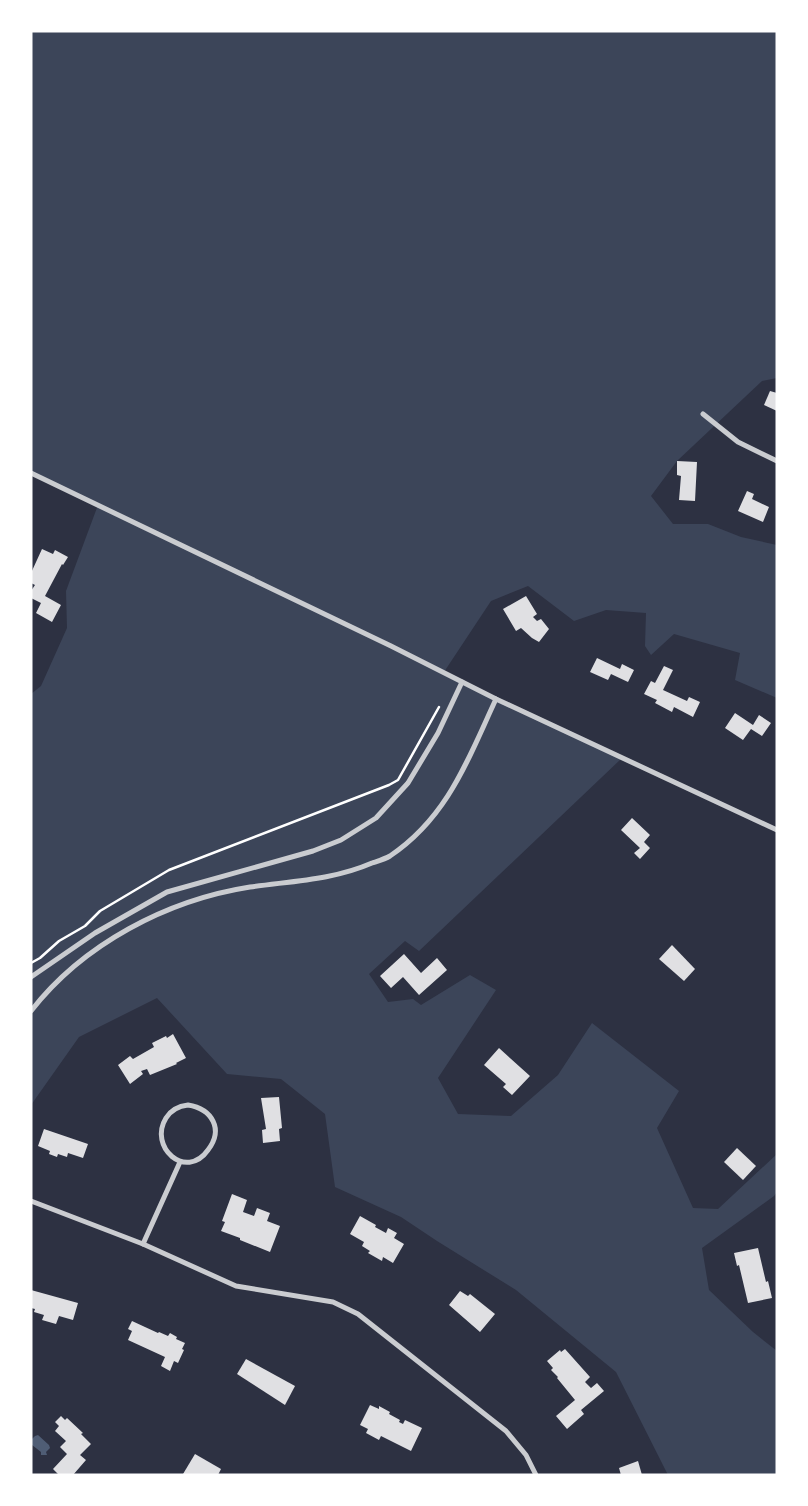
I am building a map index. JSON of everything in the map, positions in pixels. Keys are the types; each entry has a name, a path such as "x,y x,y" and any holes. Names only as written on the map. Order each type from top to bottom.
{"street":[{"path":"703,414 738,442 777,461"},
{"path":"31,473 391,646 496,699 777,830"},
{"path":"31,978 95,933 167,892 313,851 341,840 376,818 408,783 438,733 462,682"},
{"path":"31,1012 68,973 103,944 139,922 212,895 307,881 354,871 389,857 429,822 448,798 496,699"},
{"path":"181,1106 198,1107 212,1118 216,1136 207,1152 200,1159 190,1163 180,1162 168,1153 163,1145 162,1125 172,1111 181,1106"},
{"path":"143,1244 180,1162"},
{"path":"31,1201 143,1244 236,1286 333,1302 358,1314 506,1431 526,1454 536,1475"}],"path":[{"path":"31,963 40,958 58,941 85,926 100,911 169,870 398,780 442,702"}],"shaded area":[{"path":"31,31 777,31 777,378 762,381 677,461 651,496 673,524 708,524 741,537 777,545 777,698 735,680 740,653 674,634 651,655 645,646 646,613 606,610 574,621 528,586 491,601 444,672 622,758 419,951 405,941 369,974 388,1002 413,999 421,1005 470,975 496,990 438,1078 458,1114 511,1116 558,1075 592,1023 679,1091 657,1128 693,1208 718,1209 777,1154 777,1192 774,1196 702,1248 709,1290 753,1332 777,1351 777,1475 668,1475 616,1372 516,1290 401,1217 335,1187 325,1114 281,1079 227,1074 157,998 79,1037 31,1105 31,694 41,686 67,628 66,591 98,505 31,473"},
{"path":"38,1435 49,1445 50,1448 46,1452 47,1455 41,1455 41,1452 32,1445 31,1440"}],"building":[{"path":"770,391 777,393 777,411 764,405"},
{"path":"677,461 697,462 695,501 679,500 681,476 677,475"},
{"path":"747,491 754,494 752,499 769,507 763,522 738,511"},
{"path":"42,549 53,554 55,550 68,557 62,564 45,596 61,605 52,622 36,613 41,603 31,598 31,591 35,585 31,583 31,573"},
{"path":"526,596 537,614 533,617 537,621 541,619 549,629 539,642 521,628 516,631 503,609"},
{"path":"597,658 620,669 622,664 634,670 628,682 611,674 608,680 590,672"},
{"path":"664,666 673,670 663,690 687,701 689,697 700,702 693,717 674,707 672,712 655,703 657,700 644,694 651,681 655,683"},
{"path":"735,713 753,725 759,715 771,723 762,736 751,729 743,740 725,728"},
{"path":"632,818 650,835 644,842 650,848 640,859 634,853 640,848 621,830"},
{"path":"672,945 695,969 684,981 659,959"},
{"path":"404,954 421,973 437,958 447,970 419,995 403,977 391,988 380,976"},
{"path":"173,1034 186,1058 177,1064 150,1075 147,1069 141,1071 143,1074 130,1084 118,1065 130,1056 133,1059 154,1047 152,1043"},
{"path":"499,1048 530,1076 512,1095 503,1087 506,1084 484,1065"},
{"path":"279,1097 282,1128 279,1129 280,1141 263,1143 262,1130 266,1129 261,1098"},
{"path":"44,1129 88,1144 83,1158 68,1153 67,1157 58,1154 57,1157 49,1154 50,1151 38,1146"},
{"path":"737,1148 756,1166 743,1180 724,1162"},
{"path":"232,1194 247,1200 243,1212 254,1216 257,1208 270,1213 267,1221 280,1226 270,1252 221,1231 225,1222 222,1221"},
{"path":"360,1216 386,1233 388,1228 397,1233 394,1238 404,1244 393,1263 383,1257 382,1261 368,1253 370,1251 362,1246 364,1242 350,1234"},
{"path":"758,1248 772,1298 748,1303 739,1265 737,1266 734,1253"},
{"path":"31,1290 78,1303 73,1320 59,1316 56,1324 42,1320 44,1315 34,1312 35,1309 31,1308"},
{"path":"460,1291 468,1296 470,1294 495,1314 480,1332 449,1305"},
{"path":"132,1321 158,1333 168,1336 170,1333 177,1337 176,1339 185,1343 178,1363 174,1361 170,1371 161,1366 165,1357 128,1340 132,1331 128,1329"},
{"path":"565,1349 590,1377 585,1382 591,1388 597,1383 604,1391 581,1410 584,1414 567,1429 556,1416 575,1400 551,1370 553,1368 547,1361 560,1350 561,1352"},
{"path":"246,1359 295,1386 285,1405 237,1374"},
{"path":"370,1405 379,1409 379,1406 390,1412 389,1414 400,1420 399,1422 403,1424 405,1420 422,1428 411,1451 381,1436 379,1440 366,1433 368,1429 360,1425"},
{"path":"61,1416 65,1420 67,1418 83,1433 81,1434 91,1444 80,1455 86,1460 73,1475 59,1475 53,1469 67,1454 60,1447 66,1441 55,1431 59,1426 55,1422"},
{"path":"195,1454 221,1469 218,1475 183,1474"},
{"path":"638,1461 642,1475 621,1475 619,1468"}]}
